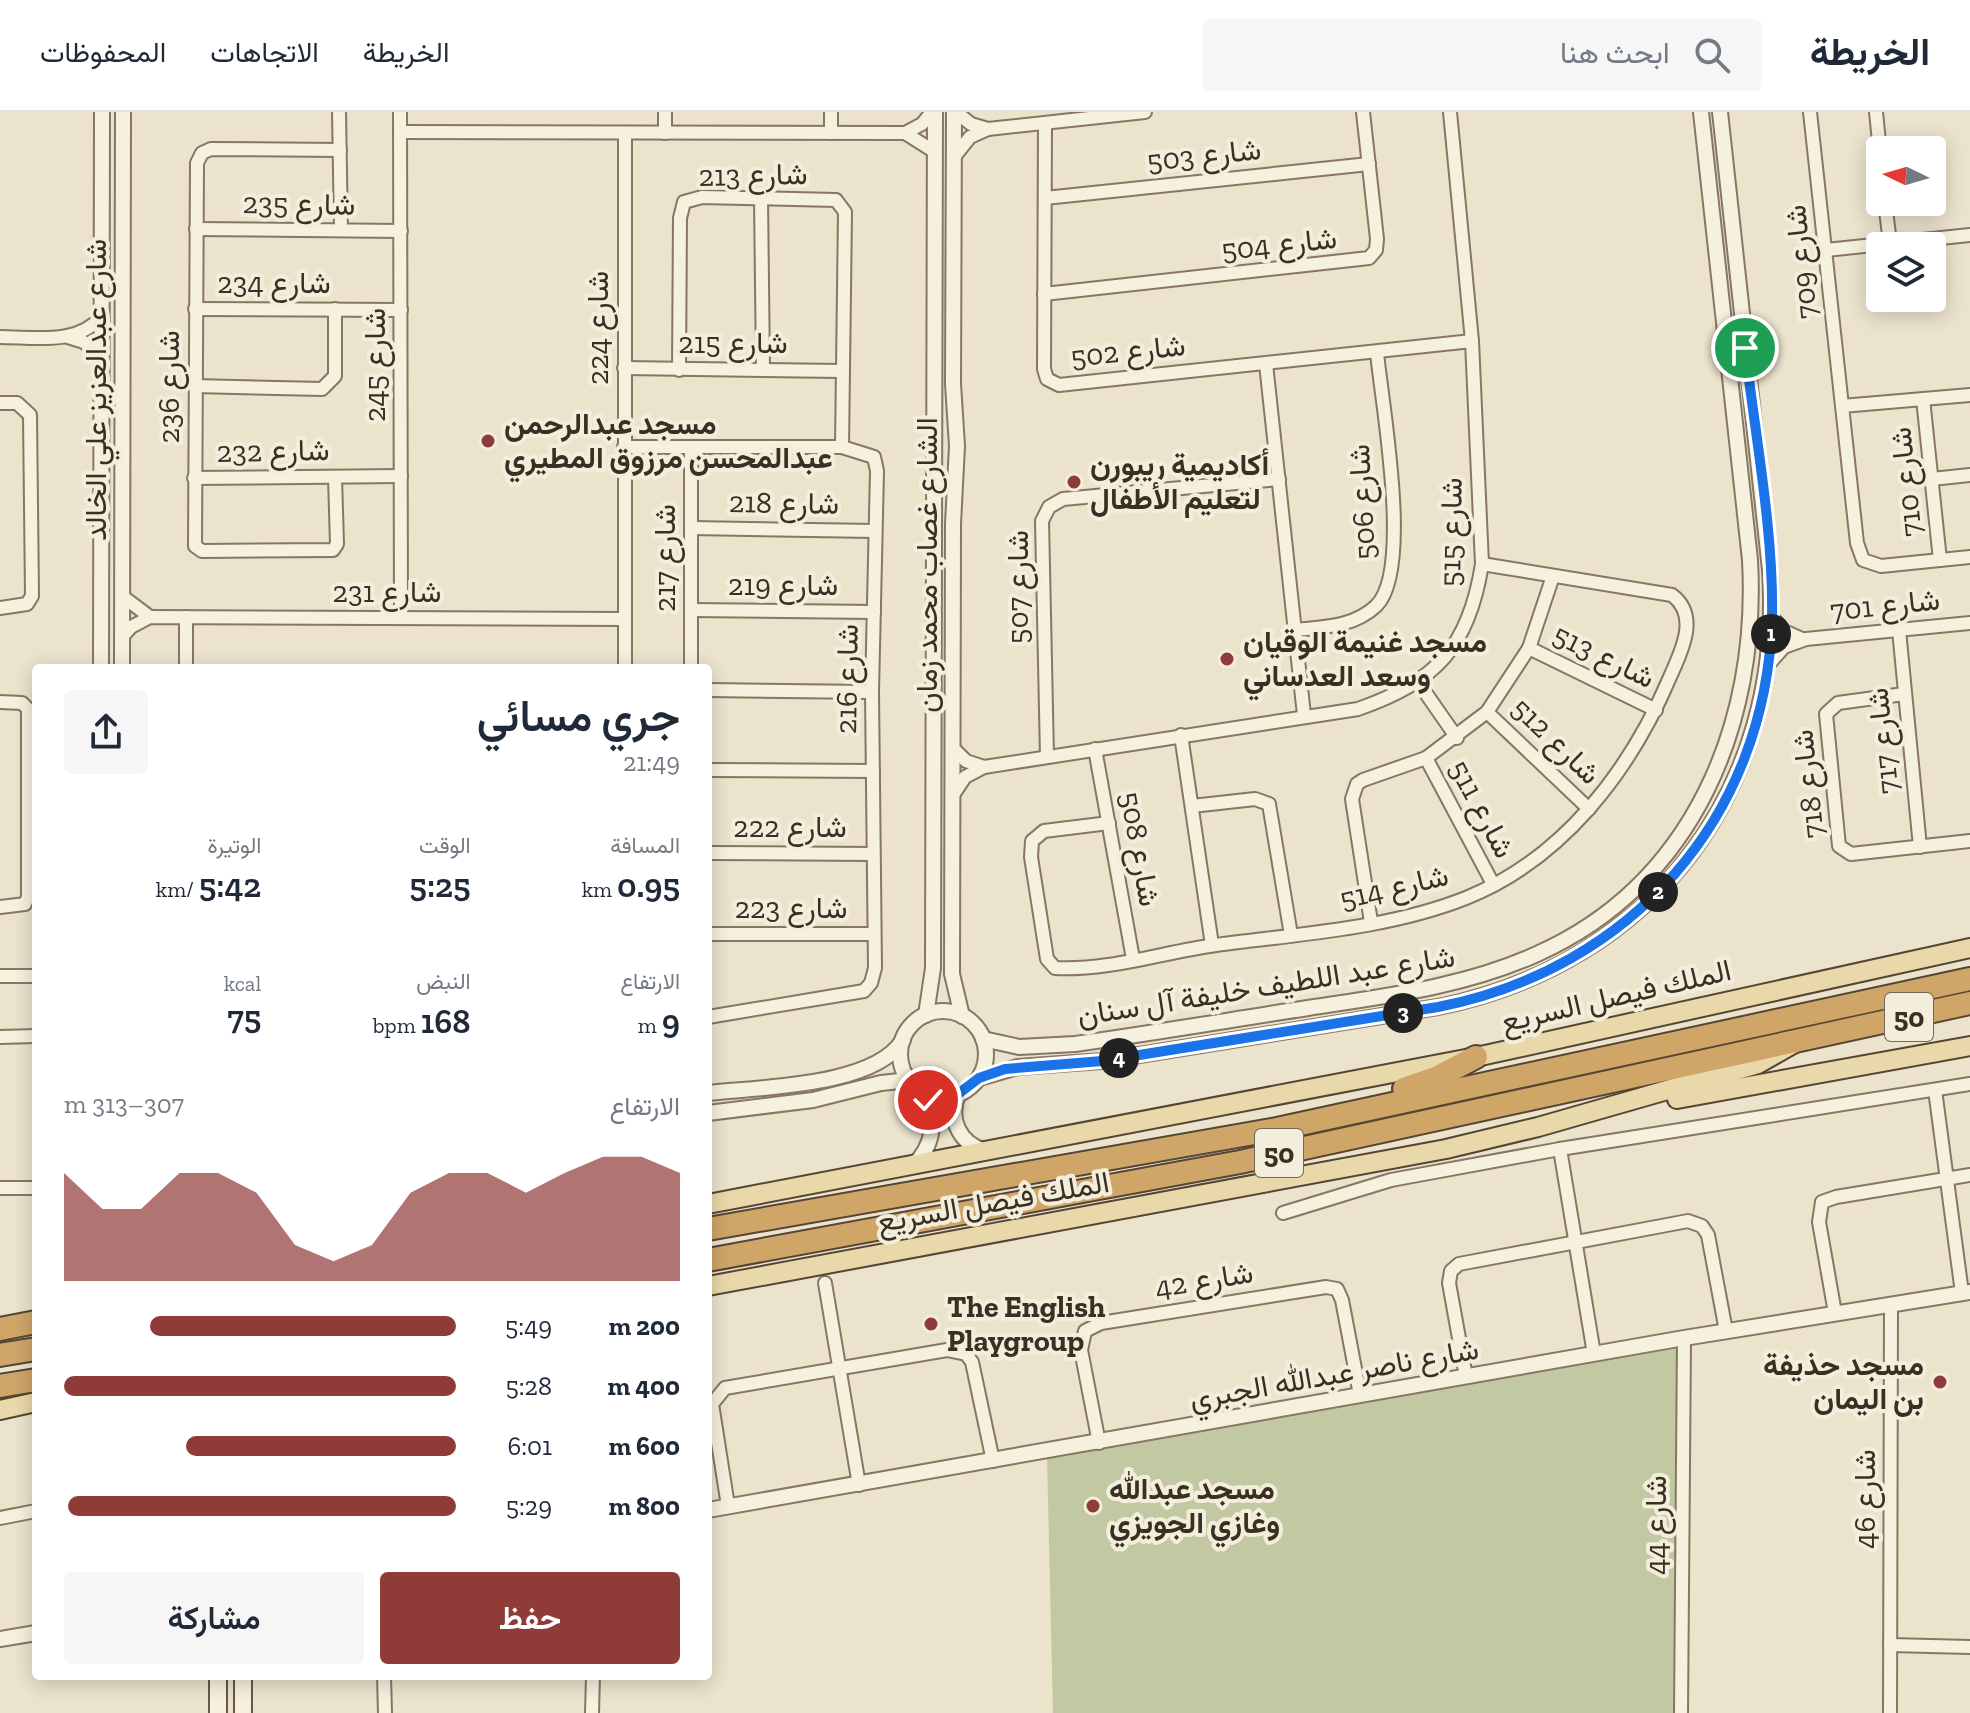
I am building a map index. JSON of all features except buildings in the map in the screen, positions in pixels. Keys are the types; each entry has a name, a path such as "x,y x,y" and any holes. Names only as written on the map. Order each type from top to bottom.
{"highway":[{"name":"الملك فيصل السريع","path":"712,1228 1277,1129 1970,979"},
{"name":"الملك فيصل السريع","path":"712,1259 1240,1162 1970,1003"},
{"path":"1277,1129 1310,1113 1427,1081 1476,1057"},
{"path":"0,1329 32,1323"},
{"path":"0,1355 32,1350"},
{"path":"0,1386 32,1381"}],"main road":[{"name":"الملك فيصل السريع","path":"712,1203 1476,1057 1970,948"},
{"name":"الملك فيصل السريع","path":"712,1285 1415,1155 1583,1115 1758,1064 1796,1043"},
{"path":"1583,1115 1970,1046"},
{"path":"0,1410 32,1403"},
{"path":"218,1680 218,1713"},
{"path":"243,1680 243,1713"}],"street":[{"name":"شارع عبدالعزيز علي الخالد","path":"101,664 102,112"},
{"path":"116,112 123,132"},
{"name":"شارع عبدالعزيز علي الخالد","path":"122,664 123,112"},
{"path":"339,112 341,230"},
{"name":"شارع 245","path":"400,112 401,618"},
{"path":"665,112 665,133"},
{"path":"831,112 831,133"},
{"path":"400,132 905,133 922,124 934,112"},
{"name":"الشارع غصاب محمد زمان","path":"926,1015 933,979 934,112"},
{"path":"955,112 971,124 988,129"},
{"name":"الشارع غصاب محمد زمان","path":"955,112 953,384 957,462 953,512 952,974 962,1016"},
{"path":"954,157 970,137 988,129 1145,112"},
{"name":"شارع 504","path":"1044,294 1364,261 1373,255 1377,245 1363,112"},
{"name":"شارع 515","path":"984,767 1358,709 1394,696 1418,682 1441,663 1462,638 1477,597 1482,564 1472,341 1450,112"},
{"name":"شارع عبد اللطيف خليفة آل سنان","path":"983,1039 1019,1047 1075,1044 1451,984 1509,966 1556,945 1590,924 1634,888 1660,860 1691,818 1717,770 1743,690 1752,605 1750,560 1701,112"},
{"name":"شارع عبد اللطيف خليفة آل سنان","path":"979,1078 1018,1067 1079,1064 1438,1007 1495,993 1556,968 1616,930 1675,874 1719,812 1749,748 1768,665 1772,617 1770,570 1720,112"},
{"name":"شارع 709","path":"1810,112 1858,552 1872,565 1881,566 1970,557"},
{"path":"1876,112 1878,136"},
{"name":"شارع 502","path":"1045,123 1044,369 1047,379 1059,385 1472,341"},
{"name":"شارع 224","path":"625,133 625,664"},
{"path":"905,133 935,152"},
{"name":"شارع 236","path":"335,477 337,544 326,552 202,551 195,546 197,163 202,153 211,149 340,150"},
{"name":"شارع 503","path":"1045,198 1369,164"},
{"name":"شارع 213","path":"679,370 680,218 684,202 702,197 836,200 845,212 842,447"},
{"path":"761,197 763,369"},
{"name":"شارع 235","path":"196,229 401,231"},
{"path":"1946,237 1970,235"},
{"path":"1826,250 1866,246"},
{"path":"1735,254 1717,261 1731,274 1737,324 1745,348"},
{"name":"شارع 234","path":"195,309 401,310"},
{"path":"195,386 322,389 335,376 335,309"},
{"path":"68,337 88,330 102,316"},
{"path":"0,337 68,337 84,342 102,357"},
{"name":"شارع 506","path":"1295,630 1338,625 1360,617 1377,605 1388,587 1396,545 1377,353"},
{"path":"1266,364 1304,715"},
{"name":"شارع 215","path":"624,368 842,371"},
{"path":"1842,406 1970,395"},
{"name":"شارع 710","path":"1923,399 1940,560"},
{"path":"0,403 17,403 26,407 30,415 32,596 27,604 0,608"},
{"path":"932,435 945,441 957,438"},
{"name":"شارع 216","path":"624,447 842,447 874,457 872,692 875,968 864,991 712,1016"},
{"name":"شارع 217","path":"691,447 691,664"},
{"path":"933,458 945,455 957,462"},
{"path":"102,467 111,470 122,467"},
{"path":"1932,479 1970,475"},
{"name":"شارع 232","path":"194,478 401,476"},
{"name":"شارع 507","path":"1047,757 1042,521 1049,507 1063,499 1279,479"},
{"path":"102,486 111,482 122,485"},
{"name":"شارع 218","path":"691,528 875,531"},
{"name":"شارع 514","path":"1109,823 1044,831 1032,841 1031,857 1047,959 1055,968 1068,969 1291,935 1428,910 1493,884 1548,849 1589,809 1632,753 1656,710 1683,647 1687,625 1682,602 1672,595 1482,564"},
{"path":"1371,922 1352,799 1354,789 1363,780 1426,758 1457,738 1487,712 1529,648 1553,576"},
{"path":"121,638 131,627 150,617 122,596"},
{"name":"شارع 219","path":"691,610 874,612"},
{"name":"شارع 231","path":"150,617 624,619"},
{"path":"186,617 186,664"},
{"name":"شارع 701","path":"1772,617 1789,634 1806,639"},
{"name":"شارع 701","path":"1768,665 1784,647 1806,639 1970,623"},
{"name":"شارع 717","path":"1899,630 1920,847"},
{"name":"شارع 513","path":"1529,648 1656,710"},
{"path":"1418,682 1457,738"},
{"path":"712,690 872,692"},
{"name":"شارع 718","path":"1904,694 1838,703 1826,714 1839,846 1851,854 1970,841"},
{"path":"0,702 22,703 28,709 28,897 25,904 18,907 0,907"},
{"name":"شارع 512","path":"1487,712 1589,809"},
{"path":"1181,735 1212,945"},
{"path":"953,748 966,761 984,767"},
{"name":"شارع 508","path":"1095,749 1133,959"},
{"name":"شارع 511","path":"1426,758 1493,884"},
{"path":"953,796 965,777 984,767"},
{"path":"712,770 873,771"},
{"path":"1192,806 1255,799 1269,804 1291,935"},
{"name":"شارع 222","path":"712,853 873,854"},
{"name":"شارع 223","path":"712,934 874,934"},
{"path":"0,976 32,976"},
{"path":"1325,1025 1324,1018 1329,1011 1362,1005 1386,996"},
{"path":"712,1093 805,1082 855,1071 884,1060 909,1029 926,1015 944,1011 962,1016 978,1029 986,1059 979,1078 958,1094 942,1097 925,1093 909,1080 902,1065 903,1040"},
{"path":"0,1037 32,1036"},
{"path":"712,1113 813,1100 881,1083 909,1080"},
{"path":"1283,1213 1391,1180 1560,1149 1970,1084"},
{"path":"1935,1090 1946,1179 1966,1292"},
{"path":"912,1167 927,1148 932,1133 931,1108 925,1093"},
{"path":"958,1094 954,1115 961,1135 970,1145 990,1152"},
{"path":"1560,1149 1594,1354"},
{"path":"1835,1313 1819,1222 1822,1202 1836,1197 1970,1175"},
{"path":"0,1188 32,1188"},
{"path":"1466,1377 1449,1283 1451,1271 1471,1260 1688,1221 1702,1226 1708,1235 1726,1331"},
{"path":"825,1283 859,1485"},
{"name":"شارع 42","path":"1099,1443 1081,1350 1085,1331 1101,1323 1326,1287 1337,1289 1342,1300 1360,1395"},
{"name":"شارع ناصر عبدالله الجبري","path":"712,1509 1684,1338 1966,1292"},
{"name":"شارع 46","path":"1890,1713 1891,1306"},
{"name":"شارع 44","path":"1681,1713 1684,1338"},
{"path":"728,1506 712,1404 717,1393 725,1388 947,1350 966,1354 972,1362 993,1461"},
{"path":"0,1518 32,1512"},
{"path":"0,1639 32,1634"},
{"path":"1890,1645 1970,1647"},
{"path":"384,1680 385,1713"},
{"path":"592,1713 593,1680"}],"green space":[{"path":"1684,1338 1681,1713 1053,1713 1047,1456"}],"place":[{"name":"مسجد عبدالرحمن عبدالمحسن مرزوق المطيري","path":"488,441"},
{"name":"أكاديمية ريبورن لتعليم الأطفال","path":"1074,482"},
{"name":"مسجد غنيمة الوقيان وسعد العدساني","path":"1227,659"},
{"name":"The English Playgroup","path":"931,1324"},
{"name":"مسجد حذيفة بن اليمان","path":"1940,1382"},
{"name":"مسجد عبدالله وغازي الجويزي","path":"1093,1506"}],"route":[{"path":"928,1100 925,1093 942,1097 958,1094 979,1078 1005,1069 1102,1061 1462,1003 1506,990 1565,963 1616,930 1647,904 1689,857 1724,803 1749,748 1764,690 1771,642 1772,594 1745,348"}]}
